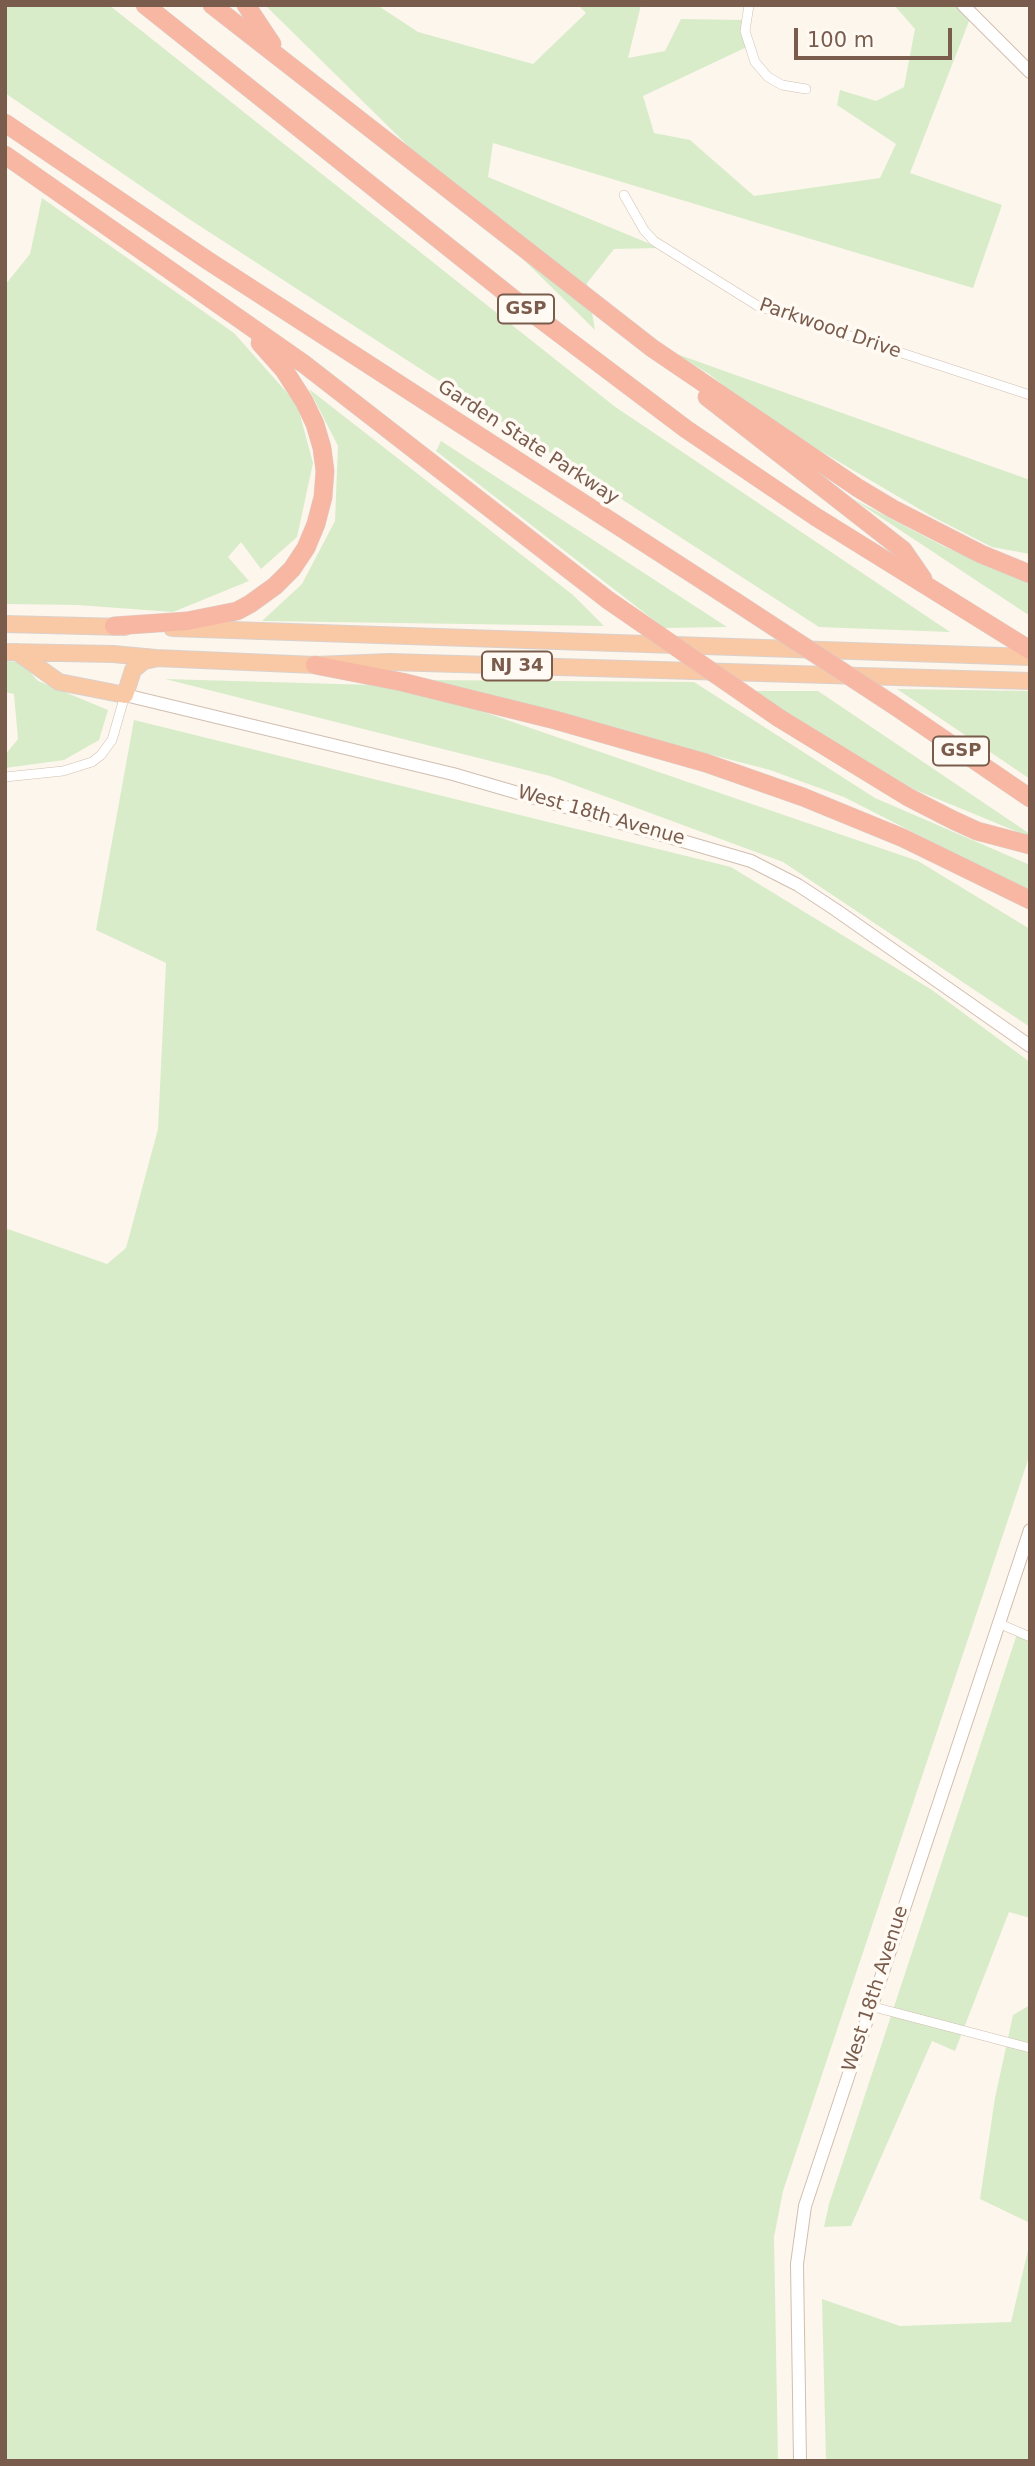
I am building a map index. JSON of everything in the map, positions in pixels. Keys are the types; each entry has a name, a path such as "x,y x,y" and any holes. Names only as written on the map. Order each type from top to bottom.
{"highway":[{"name":"GSP","path":"145,5 511,297 625,384 762,482 1030,650"},
{"path":"212,5 424,168 497,229 652,348 750,432 903,550 928,584"},
{"path":"246,5 285,61"},
{"name":"Garden State Parkway","path":"5,123 207,260 736,602 1030,798"},
{"path":"5,155 304,364 608,600 779,718 908,797 953,820 988,834 1030,845"},
{"path":"114,626 187,621 237,611 275,586 292,569 313,535 323,497 325,471 315,424 284,370 242,322"},
{"path":"652,348 893,509 981,554 1030,574"},
{"name":"NJ 34","path":"5,624 1030,657"},
{"path":"11,652 59,682 125,695 133,670 144,661 156,658"},
{"name":"NJ 34","path":"11,652 113,654 315,665 390,662 1030,681"},
{"path":"315,665 402,682 555,720 706,763 803,797 903,838 1030,900"}],"street":[{"path":"749,5 746,31 755,62 768,77 782,85 806,89"},
{"path":"963,5 1030,72"},
{"name":"Parkwood Drive","path":"624,195 644,230 654,241 758,306 1030,395"},
{"path":"5,777 62,771 92,762 112,740 125,695"},
{"name":"West 18th Avenue","path":"125,695 453,774 751,861 798,885 836,910 1030,1046"},
{"name":"West 18th Avenue","path":"800,2461 796,2300 800,2233 815,2172 1030,1530"},
{"path":"998,1623 1030,1637"},
{"path":"870,2006 1030,2048"}],"green space":[{"path":"5,5 109,5 614,406 950,632 819,627 189,219 5,93"},
{"path":"265,5 377,5 418,32 533,64 586,13 578,5 641,5 628,58 665,51 681,19 745,20 749,46 643,96 654,133 690,140 754,196 880,178 896,144 837,105 840,90 876,101 904,87 915,29 894,5 961,5 971,16 910,173 1002,205 973,288 493,143 488,177 660,248 614,249 587,283 595,330"},
{"path":"42,198 234,333 297,404 313,463 297,537 261,569 241,542 228,557 249,581 173,612 77,605 5,604 5,285 30,254"},
{"path":"674,353 1030,480 1030,554 992,547 933,517 771,422 709,374"},
{"path":"309,389 573,595 604,626 262,621 302,584 335,521 338,446"},
{"path":"441,441 727,627 664,628 436,451"},
{"path":"853,499 945,547 1030,583 1030,616"},
{"path":"5,661 21,662 38,681 108,710 99,740 64,760 5,768 5,755 18,739 14,694 5,692"},
{"path":"165,679 408,686 918,861 1030,929 1030,1027 783,862 550,776"},
{"path":"424,680 694,682 875,798 1030,865 1030,895 995,874 844,797 770,770"},
{"path":"897,689 1030,691 1030,779"},
{"path":"752,691 818,691 1030,834 1030,837 911,788"},
{"path":"134,720 731,867 932,990 1030,1062 1030,1454 783,2191 774,2237 778,2461 5,2461 5,1228 107,1264 126,1248 158,1129 166,963 96,930"},
{"path":"1017,1634 1030,1639 1030,1918 1009,1912 955,2051 932,2041 851,2226 824,2227 829,2204"},
{"path":"1030,2005 1030,2223 980,2199 995,2098 1013,2015"},
{"path":"1030,2242 1030,2461 826,2461 822,2299 900,2326 1011,2322"}]}
